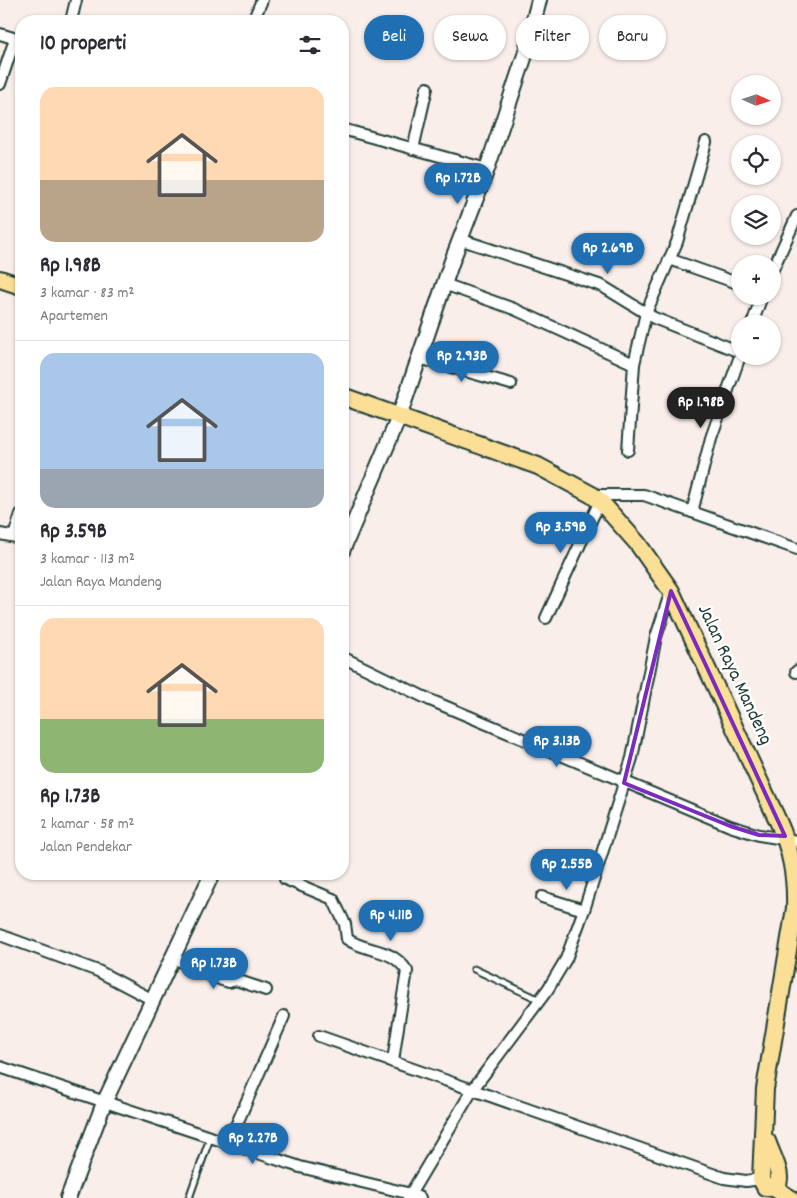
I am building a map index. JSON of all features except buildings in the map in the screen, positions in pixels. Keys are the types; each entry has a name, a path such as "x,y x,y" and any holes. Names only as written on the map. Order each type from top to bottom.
{"highway":[{"path":"0,278 15,284"},
{"name":"Jalan Raya Mandeng","path":"349,399 521,459 596,498 638,544 671,591 791,840 796,883 796,908 764,1089 767,1184"},
{"path":"764,1132 778,1172 797,1197"},
{"path":"778,1172 772,1169 765,1170 767,1184 790,1198"}],"main road":[{"path":"349,528 399,417 459,239 487,170 525,55 539,0"},
{"path":"68,1198 104,1103 209,880"}],"street":[{"path":"72,15 76,0"},
{"path":"256,15 262,0"},
{"path":"0,34 15,38"},
{"path":"0,84 15,46"},
{"path":"412,149 427,88"},
{"path":"349,131 487,170"},
{"path":"628,450 634,364 646,313 676,242 706,142"},
{"path":"779,255 797,216"},
{"path":"459,239 602,286 646,313 731,348"},
{"path":"669,259 731,281"},
{"path":"444,284 514,309 634,364"},
{"path":"419,358 511,384"},
{"path":"692,512 711,438 737,365"},
{"path":"546,618 596,498 644,495 797,549"},
{"path":"0,534 15,536"},
{"path":"0,1067 300,1167 413,1197 472,1089 540,1000 566,959 584,910 624,783 642,715 656,638 671,591"},
{"path":"349,660 430,700 624,783 730,826 758,835 791,840"},
{"path":"286,880 333,899 345,924 347,939 392,956 402,962 407,971 393,1062"},
{"path":"542,896 584,910"},
{"path":"0,935 98,971 153,1000"},
{"path":"172,958 222,980 236,980 266,990"},
{"path":"228,1144 284,1016"},
{"path":"318,1036 724,1178 767,1184"}],"lane":[{"path":"474,969 540,1000"},
{"path":"189,1198 210,1138"}],"highlighted area":[{"path":"671,591 709,672 785,836 759,835 730,826 624,783"}]}
